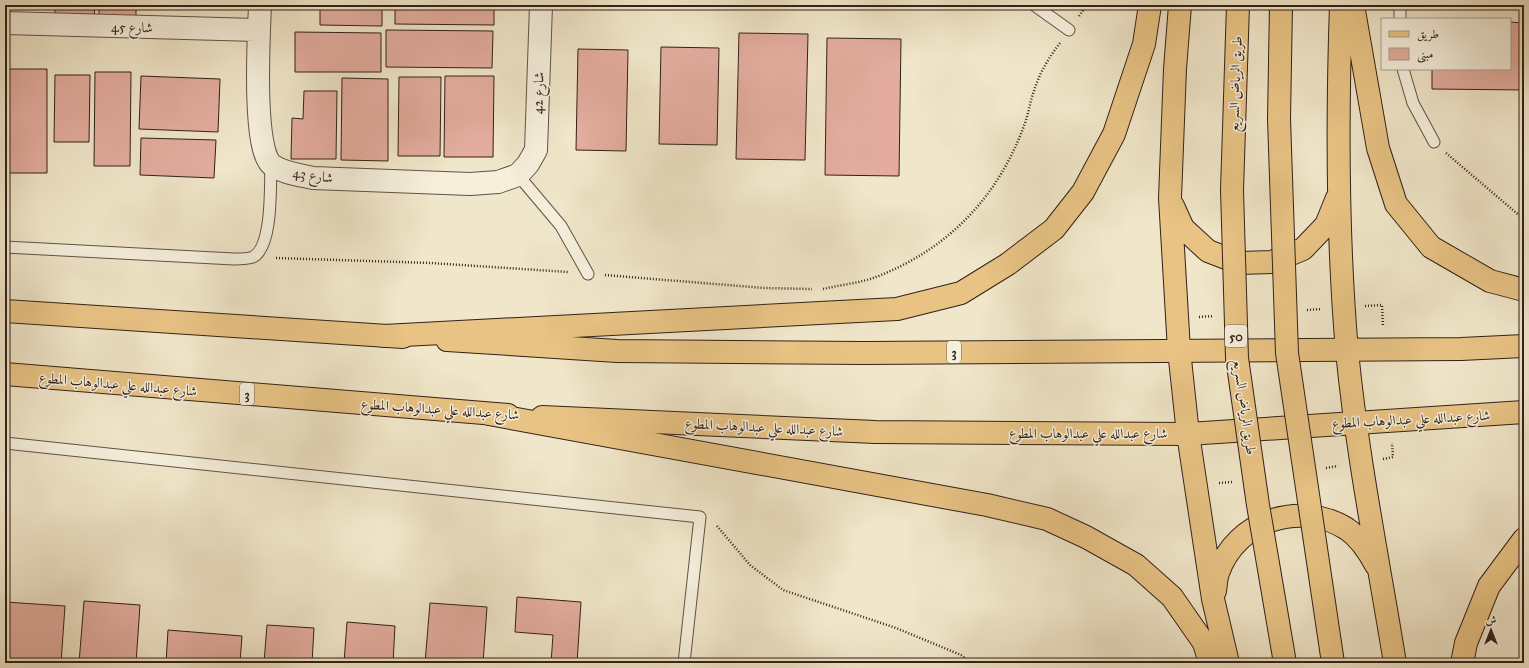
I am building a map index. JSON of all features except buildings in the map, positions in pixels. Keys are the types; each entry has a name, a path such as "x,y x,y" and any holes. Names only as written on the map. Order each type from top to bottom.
{"main road":[{"path":"384,336 897,309 961,293 1008,264 1054,229 1083,192 1114,134 1144,44 1150,5"},
{"path":"1180,5 1174,69 1170,198 1178,350 1188,434 1213,599 1228,663"},
{"name":"طريق الرياض السريع","path":"1238,5 1232,190 1237,358 1258,505 1285,663"},
{"path":"1281,5 1279,119 1287,353 1333,663"},
{"path":"1341,5 1338,82 1338,194 1347,350 1356,422 1395,663"},
{"path":"1353,5 1378,148 1396,204 1431,247 1490,281 1524,290"},
{"path":"1170,198 1184,228 1208,251 1239,263 1246,263 1272,262 1303,249 1326,225 1338,194"},
{"name":"3","path":"5,310 617,351 864,353 1347,350 1524,346"},
{"name":"شارع عبدالله علي عبدالوهاب المطوع","path":"5,374 489,414 875,432 1188,434 1524,412"},
{"path":"489,414 979,503 1047,519 1086,537 1136,565 1172,597 1204,643 1210,663"},
{"path":"1213,599 1218,573 1230,550 1248,531 1272,519 1298,515 1324,518 1348,530 1367,548 1380,571"},
{"path":"1462,663 1466,643 1489,586 1524,539"}],"street":[{"path":"260,5 259,128 263,150 271,165"},
{"name":"شارع 42","path":"518,175 528,164 536,150 541,5"},
{"name":"شارع 45","path":"5,23 259,30"},
{"name":"شارع 43","path":"271,165 290,173 313,178 470,184 498,182 518,175"}],"lane":[{"path":"1034,5 1069,30"},
{"path":"1400,5 1400,18"},
{"path":"1404,70 1412,103 1434,142"},
{"path":"5,247 234,259 253,257 261,249 267,232 271,165"},
{"path":"518,175 561,226 588,274"},
{"path":"5,443 700,517 684,663"}],"path":[{"path":"820,289 875,277 882,274 926,253 969,218 1003,173 1025,123 1034,89 1049,58 1087,5"},
{"path":"1434,142 1520,216 1524,217"},
{"path":"253,257 431,263 764,288 814,289"},
{"path":"700,517 716,526 750,564 783,590 896,628 961,655 972,663"}]}
